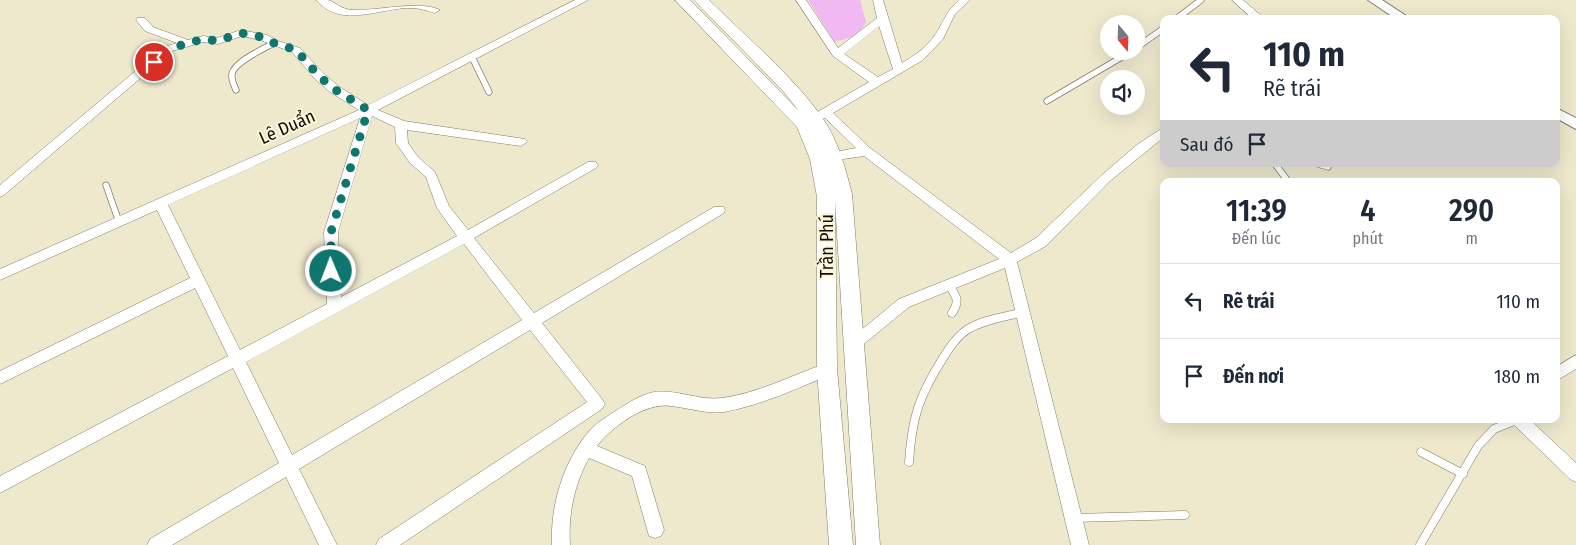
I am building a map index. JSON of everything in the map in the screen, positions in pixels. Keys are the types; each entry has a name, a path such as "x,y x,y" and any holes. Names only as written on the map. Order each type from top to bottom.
{"main road":[{"name":"Trần Phú","path":"682,0 815,119"},
{"name":"Trần Phú","path":"701,0 788,87 815,119 825,157 843,194 868,545"},
{"name":"Trần Phú","path":"825,157 827,369 841,545"}],"street":[{"path":"321,0 333,9 347,13 367,14 409,4 435,10"},
{"name":"Lê Duẩn","path":"0,275 368,110 583,0"},
{"path":"801,0 837,54 877,82"},
{"path":"878,0 882,19 899,71"},
{"path":"815,119 920,58 933,46 945,29 951,14 965,0"},
{"path":"1237,0 1255,15"},
{"path":"1374,0 1398,15"},
{"path":"837,54 882,19"},
{"path":"141,20 149,29 186,43"},
{"path":"2,187 168,49 203,39 218,41 241,33 262,37 296,50 326,82 368,110 401,124 456,134 521,142"},
{"path":"334,308 331,232 368,110"},
{"path":"1560,114 1576,124"},
{"name":"Trần Phú","path":"815,119 866,151 1010,260"},
{"path":"385,545 597,404 443,208 431,175 414,160 402,143 400,136 401,124"},
{"path":"854,344 904,303 1010,260 1040,242 1106,178 1160,134"},
{"path":"825,157 866,151"},
{"path":"0,485 466,237 592,165"},
{"path":"160,203 288,467 328,545"},
{"path":"156,545 719,210"},
{"path":"1010,260 1080,545"},
{"path":"0,378 198,280"},
{"path":"1560,372 1576,360"},
{"path":"561,545 560,523 565,495 578,464 596,435 639,404 661,398 722,405 779,389 827,369"},
{"path":"1523,423 1576,474"},
{"path":"587,450 639,471 655,530"}],"lane":[{"path":"1181,15 1201,0"},
{"path":"1145,42 1160,31"},
{"path":"236,90 231,77 236,66 274,43"},
{"path":"472,57 489,92"},
{"path":"1048,101 1117,60"},
{"path":"1277,167 1286,178"},
{"path":"106,185 119,222"},
{"path":"949,285 958,299 958,304 952,313"},
{"path":"909,462 911,429 918,400 924,386 954,341 970,328 1023,312"},
{"path":"1420,545 1478,446 1494,429 1509,423"},
{"path":"1421,452 1463,474"},
{"path":"1074,518 1185,515"}],"shaded area":[{"path":"808,0 860,0 866,22 853,36 834,41"}],"route":[{"path":"154,62 168,49 203,39 218,41 241,33 262,37 296,50 319,76 334,89 368,110 331,232 331,271"}]}
